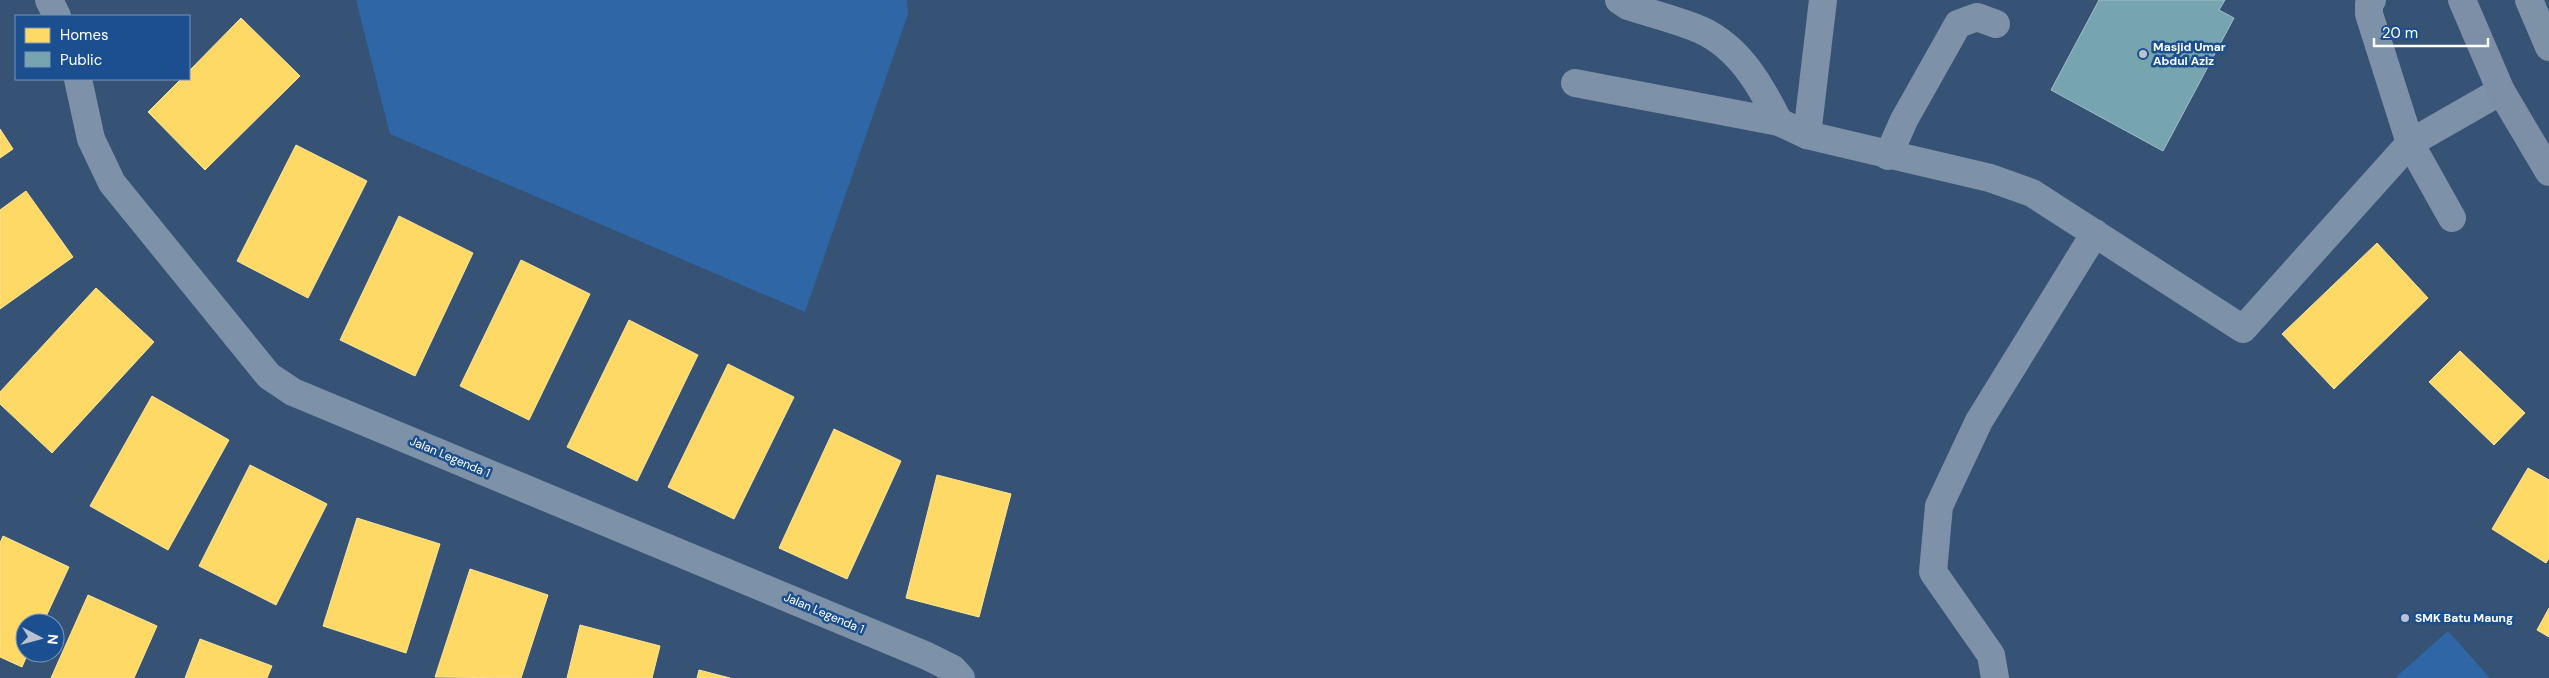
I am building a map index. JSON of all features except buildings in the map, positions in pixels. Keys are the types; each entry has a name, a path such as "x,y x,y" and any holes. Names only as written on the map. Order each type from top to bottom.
{"highway":[{"path":"2529,0 2549,46"}],"main road":[{"path":"2462,0 2501,91 2549,172"}],"street":[{"path":"49,0 57,15"},
{"path":"1619,0 1628,6 1702,31 1731,50 1761,86 1779,122"},
{"path":"1807,136 1823,0"},
{"path":"2372,0 2369,4 2369,14 2410,142 2452,218"},
{"path":"1888,156 1904,120 1955,28 1967,19 1978,17 1996,24"},
{"name":"Jalan Legenda 1","path":"78,80 91,139 112,183 269,376 293,392 927,656 953,669 961,678"},
{"path":"1575,83 1779,122 1807,136 1990,178 2032,193 2243,329 2410,142 2501,91"},
{"path":"1995,678 1991,655 1933,572 1939,506 1979,421 2095,233"}],"shaded area":[{"path":"356,0 907,0 908,14 805,312 390,134"},
{"path":"2448,631 2490,678 2395,678"}],"place":[{"name":"Masjid Umar Abdul Aziz","path":"2143,54"},
{"name":"SMK Batu Maung","path":"2405,618"}]}
